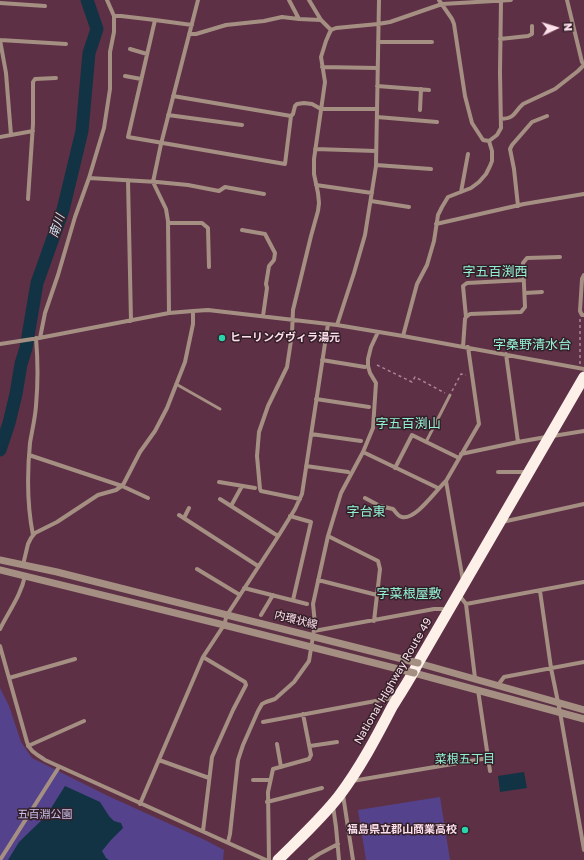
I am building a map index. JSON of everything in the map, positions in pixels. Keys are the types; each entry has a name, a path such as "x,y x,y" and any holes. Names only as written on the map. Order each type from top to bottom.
{"highway":[{"name":"National Highway Route 49","path":"278,860 332,803 346,786 363,760 529,472 582,376"}],"street":[{"path":"33,535 30,517 28,484 29,455 36,409 38,338 104,128 110,89 110,52 114,32 114,16 107,0"},
{"path":"169,313 168,223 166,209 153,182 168,115 198,0"},
{"path":"289,0 299,19"},
{"path":"309,0 321,20 331,30"},
{"path":"337,325 366,235 376,165 379,0"},
{"path":"441,2 454,24 465,96 472,124 483,140 489,141 497,135 501,128 501,0"},
{"path":"300,499 261,491 257,456 259,432 268,406 287,367 295,303 318,211 319,203 314,169 315,149 325,82 321,60 327,37 331,30 343,27 393,21 441,2 511,0"},
{"path":"501,119 509,119 523,104 555,89 578,71 584,64 582,62 567,0"},
{"path":"0,3 45,6"},
{"path":"114,16 192,25"},
{"path":"189,34 196,34 226,24 266,21 282,17 321,20"},
{"path":"155,20 128,137 161,144 285,164 291,116 297,104 309,103 321,109 377,109"},
{"path":"500,39 528,36 532,34 532,26"},
{"path":"11,135 6,73 0,40 66,44"},
{"path":"378,42 432,42"},
{"path":"130,50 147,54"},
{"path":"322,67 377,68"},
{"path":"125,76 141,80"},
{"path":"28,199 33,131 32,82 35,79 56,78"},
{"path":"377,86 429,90"},
{"path":"420,110 422,89"},
{"path":"173,96 291,116"},
{"path":"168,115 242,125"},
{"path":"518,206 510,148 532,122 547,116"},
{"path":"377,117 437,122"},
{"path":"0,137 33,131"},
{"path":"403,336 417,284 427,265 440,211 445,200 450,196 467,190 479,182 488,171 492,161 489,141"},
{"path":"315,149 376,151"},
{"path":"461,192 468,154"},
{"path":"376,165 431,169"},
{"path":"89,178 188,185 219,191 225,187 264,194"},
{"path":"128,180 131,321"},
{"path":"316,185 372,193"},
{"path":"436,224 518,206 584,194"},
{"path":"371,202 408,207"},
{"path":"168,223 202,223 208,228 209,267"},
{"path":"242,230 265,234 275,253 274,260 269,266 263,316"},
{"path":"466,317 470,314 521,312 525,307 523,263 527,258 560,257"},
{"path":"584,275 582,279 580,312 584,315"},
{"path":"463,346 466,317 464,286 467,283 524,280"},
{"path":"524,293 542,292"},
{"path":"0,344 169,313 208,310 337,325 463,346 506,354 582,376"},
{"path":"23,565 28,544 33,535 57,522 98,495 114,491 122,486 140,452 155,431 167,408 185,362 193,324 193,311"},
{"path":"140,804 203,656 224,625 227,615 278,536 302,494 328,324"},
{"path":"228,842 238,760 258,711 262,704 275,699 294,682 309,661 315,624 313,604 328,536 340,493 363,452 373,428 376,383 370,373 368,359 371,347 378,332"},
{"path":"365,498 380,506 393,509 396,514 402,517 407,517 424,506 438,488 446,481 479,424 468,348"},
{"path":"506,354 518,442"},
{"path":"322,360 365,367"},
{"path":"316,399 369,407"},
{"path":"395,468 412,435 460,456 518,442 584,431"},
{"path":"311,434 362,441"},
{"path":"363,452 438,488"},
{"path":"29,455 122,486 148,498"},
{"path":"306,466 348,472"},
{"path":"498,472 529,472"},
{"path":"446,481 461,575 461,590 466,604 475,678"},
{"path":"218,482 255,488"},
{"path":"231,506 242,486"},
{"path":"220,499 278,536"},
{"path":"500,522 584,504"},
{"path":"184,518 189,508"},
{"path":"179,515 258,566"},
{"path":"290,516 311,522 293,600"},
{"path":"328,536 378,561 380,569 374,621"},
{"name":"内環状線","path":"0,560 57,572 227,615 416,668 478,690 584,719"},
{"path":"197,569 240,595"},
{"name":"内環状線","path":"0,570 224,625 416,668 475,678 584,710"},
{"path":"0,629 19,594 25,576"},
{"path":"318,580 377,595"},
{"path":"466,604 584,582"},
{"path":"244,588 307,604"},
{"path":"540,590 551,668 584,850"},
{"path":"261,615 273,595"},
{"path":"314,631 374,621 434,608 448,611"},
{"path":"0,646 8,678 30,749 45,760 266,860"},
{"path":"203,656 245,682 246,685 213,752 203,831"},
{"path":"8,678 75,659"},
{"path":"498,685 504,677 584,662"},
{"path":"478,690 490,771"},
{"path":"263,722 399,696"},
{"path":"269,860 267,802 270,780 273,769 309,759 311,755 303,714"},
{"path":"28,746 84,720"},
{"path":"310,746 337,742"},
{"path":"277,744 281,767"},
{"path":"353,860 346,786 488,758"},
{"path":"159,760 209,778"},
{"path":"0,860 60,767"},
{"path":"253,780 270,780"},
{"path":"267,802 322,788"},
{"path":"332,803 339,860"},
{"path":"579,816 584,816"},
{"path":"310,860 338,844"}],"lane":[{"path":"176,384 220,408"},
{"path":"426,442 450,395"}],"path":[{"path":"580,312 582,376"},
{"path":"377,365 412,382 415,377 450,395 461,374 472,375"}],"green space":[{"name":"五百淵公園","path":"0,688 9,706 21,742 32,758 106,795 224,850 223,860 0,860"},
{"path":"440,797 450,860 366,860 358,810"}],"water":[{"path":"524,772 527,788 500,792 498,776"},
{"path":"65,786 100,802 114,821 121,823 123,828 102,851 109,860 8,860 19,842 46,816"}],"waterway":[{"name":"南川","path":"0,450 9,423 16,394 21,364 26,348 37,283 63,210 82,131 89,53 97,29 87,0"}],"place":[{"name":"ヒーリングヴィラ湯元","path":"222,338"},
{"name":"福島県立郡山商業高校","path":"465,830"}],"district":[{"name":"字五百渕西","path":"495,272"},
{"name":"字桑野清水台","path":"532,345"},
{"name":"字五百渕山","path":"408,424"},
{"name":"字台東","path":"366,512"},
{"name":"字菜根屋敷","path":"409,594"},
{"name":"菜根五丁目","path":"465,759"}]}
